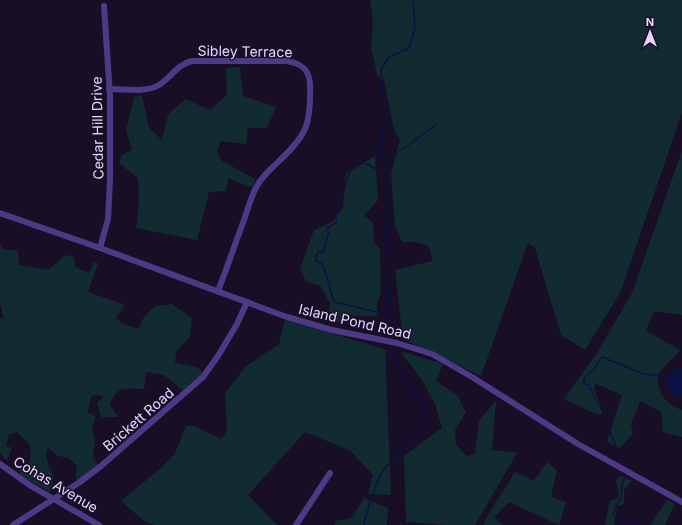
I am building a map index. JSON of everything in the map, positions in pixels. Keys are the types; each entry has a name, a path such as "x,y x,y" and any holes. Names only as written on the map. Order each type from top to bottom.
{"street":[{"name":"Cedar Hill Drive","path":"100,248 109,210 110,179 109,89 104,6"},
{"name":"Sibley Terrace","path":"109,89 144,89 154,87 163,82 182,64 192,61 286,61 297,63 302,66 308,74 310,79 310,110 305,130 293,148 257,185 218,292"},
{"name":"Island Pond Road","path":"0,213 309,324 398,343 432,354 472,377 578,444 682,502"},
{"name":"Brickett Road","path":"13,525 80,482 113,457 203,377 218,356 237,324 247,302"},
{"name":"Cohas Avenue","path":"0,464 18,478 99,525"},
{"path":"296,525 330,473"}],"green space":[{"path":"370,0 682,0 682,112 621,291 585,350 561,335 535,248 528,243 481,376 403,339 395,270 433,261 429,246 415,242 402,242 395,225 391,174 400,140 394,130 384,80 377,75 371,46 373,21"},
{"path":"240,67 243,96 276,107 267,128 248,128 246,144 221,141 217,152 222,161 255,179 253,188 228,178 226,191 209,192 197,240 136,228 139,205 138,178 119,163 122,155 132,150 126,130 134,97 142,95 149,128 162,140 168,115 185,99 210,110 227,95 226,68"},
{"path":"682,151 682,315 654,311 646,331 680,350 659,374 658,386 663,396 671,405 682,410 682,437 663,432 661,412 640,401 631,424 633,434 620,448 607,442 622,395 596,384 594,388 602,409 602,414 596,414 564,399 597,353 632,293"},
{"path":"375,156 378,200 364,216 373,222 374,242 380,249 381,293 377,303 377,316 354,316 335,323 329,313 330,303 320,286 306,281 300,269 314,230 332,222 343,207 346,174"},
{"path":"0,245 3,249 18,251 19,265 49,270 65,255 74,257 75,267 89,273 94,262 98,263 88,292 125,305 116,318 123,324 138,329 144,317 155,306 172,304 192,318 190,336 176,352 175,363 197,367 205,375 186,393 164,375 146,372 144,389 122,389 113,398 110,405 118,417 101,417 97,403 104,396 92,395 87,412 96,417 92,428 95,440 93,458 100,468 78,483 76,480 77,466 69,458 58,456 48,447 46,455 49,468 53,475 52,490 49,492 21,476 19,469 30,461 31,450 29,444 17,432 9,435 6,446 12,448 7,461 0,453 0,318 4,319 0,304"},
{"path":"285,320 385,349 391,495 368,494 373,475 351,451 305,432 248,495 277,525 154,525 144,521 121,501 160,469 175,453 186,426 194,426 221,439 227,431 225,394 245,367 279,344"},
{"path":"400,351 443,364 436,381 457,395 466,412 455,430 456,444 467,456 475,454 479,421 496,400 492,450 517,453 475,525 446,525 406,522 404,456 442,428 435,404 422,380"},
{"path":"547,462 557,470 551,497 566,502 559,525 509,502 494,518 503,525 483,525 515,472 534,481"},
{"path":"621,476 632,481 624,490 624,504 617,506 614,525 605,525 610,501 619,498 616,480"},
{"path":"364,498 388,508 387,525 334,525 336,521 352,518"},
{"path":"667,500 675,504 665,525 650,525"}],"shaded area":[{"path":"682,367 682,396 677,398 670,390 667,379 670,373"}],"waterway":[{"path":"382,313 334,302 325,271 321,263 315,261 318,252 323,252 329,233 328,227 336,223 336,215 353,165 359,160 376,169 384,123 381,70 389,57 409,48 415,28 413,0"},
{"path":"389,318 385,162 437,124"},
{"path":"388,317 391,333 389,338"},
{"path":"364,525 373,492 382,473 399,454 403,454 407,446 419,435 420,428 427,421 424,412 425,407 420,406 420,399 413,395 410,387 404,381 397,361 387,350 388,344"},
{"path":"602,410 589,385 584,384 584,378 594,369 602,357 644,374 664,374"},
{"path":"609,429 617,449"},
{"path":"623,454 622,459 625,466"},
{"path":"625,476 621,499 616,506 613,515 640,525"}]}
